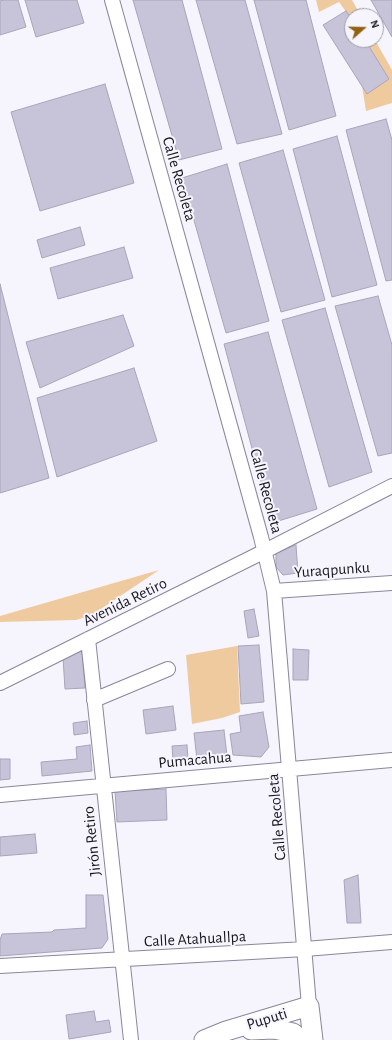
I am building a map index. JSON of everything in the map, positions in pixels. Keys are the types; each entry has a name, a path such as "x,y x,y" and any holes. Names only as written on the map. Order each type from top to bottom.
{"street":[{"name":"Calle Recoleta","path":"112,0 265,551 274,591 309,1006"},
{"name":"Avenida Retiro","path":"0,683 392,486"},
{"name":"Yuraqpunku","path":"274,591 392,583"},
{"name":"Jirón Retiro","path":"88,639 121,960 131,1040"},
{"path":"94,700 168,669"},
{"name":"Pumacahua","path":"0,795 392,760"},
{"name":"Calle Atahuallpa","path":"0,966 305,950 392,942"},
{"path":"309,1006 313,1040"},
{"name":"Puputi","path":"204,1040 309,1006"},
{"name":"Puputi","path":"226,1032 273,1029 293,1033 301,1040"}],"shaded area":[{"path":"316,0 352,0 356,8 344,9 339,2 319,12"},
{"path":"370,48 380,48 392,70 392,103 366,111 362,86 367,93 389,79"},
{"path":"159,570 92,615 76,620 0,622 0,616"},
{"path":"237,646 240,712 222,718 192,724 186,655"}],"building":[{"path":"18,0 26,27 0,35 0,1"},
{"path":"25,0 77,0 84,23 36,37"},
{"path":"133,0 182,0 222,149 179,160"},
{"path":"196,0 245,0 282,134 237,144"},
{"path":"254,0 306,0 336,116 289,130"},
{"path":"371,0 392,0 392,37 384,23 384,8 376,8"},
{"path":"344,12 344,48 370,48 389,79 367,94 323,25"},
{"path":"105,84 134,183 40,211 11,112"},
{"path":"386,119 392,140 392,280 386,281 346,130"},
{"path":"337,136 377,285 332,297 293,149"},
{"path":"283,150 325,300 281,312 239,163"},
{"path":"227,164 269,321 226,333 182,178"},
{"path":"80,227 85,245 42,258 37,240"},
{"path":"124,247 133,278 58,299 50,268"},
{"path":"0,284 49,478 0,493"},
{"path":"378,296 392,345 392,453 378,456 335,306"},
{"path":"325,308 372,472 329,487 282,320"},
{"path":"123,315 134,346 40,388 26,342"},
{"path":"268,332 317,509 272,523 224,344"},
{"path":"134,368 157,441 57,477 37,398"},
{"path":"296,545 298,573 283,575 276,567 276,553"},
{"path":"254,609 259,636 248,638 244,611"},
{"path":"259,645 264,702 241,704 238,646"},
{"path":"293,649 309,650 308,680 293,680"},
{"path":"82,650 85,688 65,689 63,658"},
{"path":"173,706 176,730 146,734 143,710"},
{"path":"263,712 269,747 261,757 233,755 230,734 241,732 239,716"},
{"path":"87,721 88,733 74,735 73,723"},
{"path":"224,730 227,756 197,760 194,733"},
{"path":"90,745 92,771 42,776 41,762 77,759 76,747"},
{"path":"187,745 188,760 173,761 172,746"},
{"path":"0,759 10,759 10,779 0,780"},
{"path":"166,789 167,820 117,822 115,791"},
{"path":"35,834 37,853 0,856 0,837"},
{"path":"358,875 361,923 347,923 344,880"},
{"path":"86,895 103,895 108,939 102,948 0,956 0,940 2,934 52,932 54,930 86,928"},
{"path":"94,1011 96,1022 109,1020 111,1032 69,1039 66,1015"}]}
